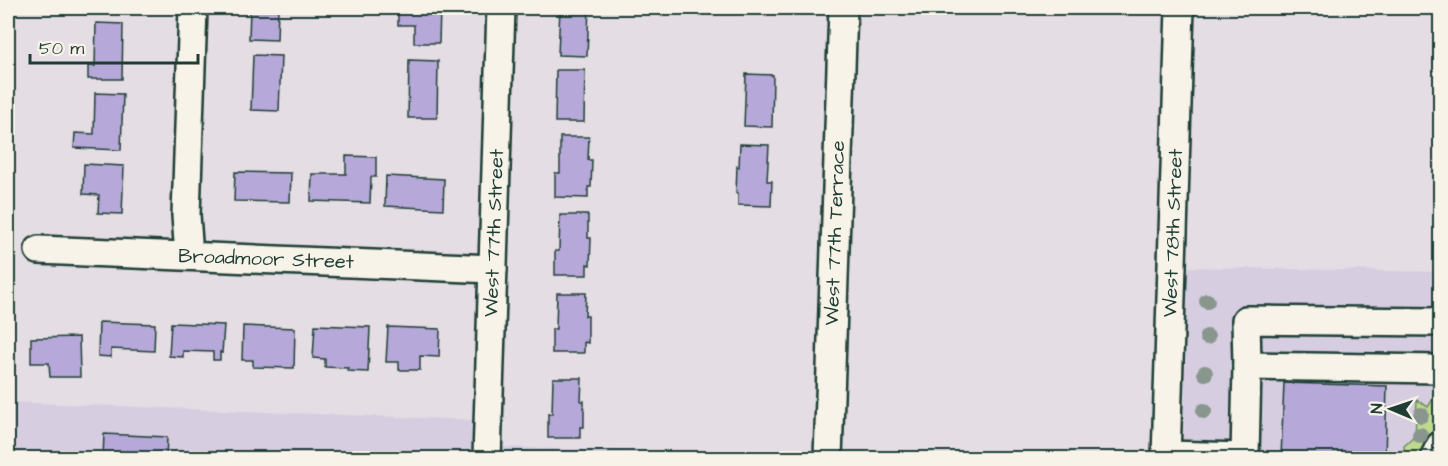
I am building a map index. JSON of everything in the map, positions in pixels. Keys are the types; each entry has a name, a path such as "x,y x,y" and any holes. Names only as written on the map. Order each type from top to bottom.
{"street":[{"path":"189,256 186,215 193,8"},
{"name":"West 77th Street","path":"487,459 501,8"},
{"name":"West 77th Terrace","path":"828,459 843,8"},
{"name":"West 78th Street","path":"1166,457 1180,8"},
{"name":"Broadmoor Street","path":"39,250 493,269"},
{"path":"1166,457 1245,457 1246,320 1440,322"},
{"path":"1247,366 1440,369"},
{"path":"1434,459 1440,446"}],"shaded area":[{"path":"1185,267 1440,272 1440,458 1183,458 1186,356"},
{"path":"8,402 474,420 473,458 8,458"},
{"path":"498,447 811,457 498,458"}],"green space":[{"path":"1440,388 1440,421 1428,438 1419,458 1404,458 1404,446 1415,436 1417,400 1428,407"}],"building":[{"path":"8,8 14,8 11,86 8,86"},
{"path":"250,8 278,8 277,40 249,39"},
{"path":"398,8 440,8 439,43 414,43 414,25 398,25"},
{"path":"560,8 589,8 587,56 558,55"},
{"path":"96,23 123,24 122,79 88,79 88,66 95,66"},
{"path":"253,55 281,56 279,111 251,110"},
{"path":"409,60 438,61 437,118 408,118"},
{"path":"556,70 585,70 584,122 555,122"},
{"path":"746,74 773,75 772,127 744,126"},
{"path":"95,93 123,94 121,150 74,148 75,133 94,134"},
{"path":"560,137 589,137 588,160 592,160 591,187 588,187 588,198 555,197 555,173 560,173"},
{"path":"740,144 769,145 767,181 772,181 771,206 738,205 738,193 736,193"},
{"path":"346,156 376,157 376,177 371,177 370,203 311,201 312,174 346,174"},
{"path":"84,164 124,166 122,214 98,213 99,195 83,194"},
{"path":"235,172 291,173 290,202 234,201"},
{"path":"386,176 444,179 443,209 385,206"},
{"path":"560,215 588,215 588,238 591,238 590,265 587,264 587,275 555,275 555,251 559,251"},
{"path":"557,293 586,293 585,316 588,316 588,343 584,342 584,353 552,353 552,329 556,329"},
{"path":"99,322 155,324 154,351 111,349 111,357 98,356"},
{"path":"171,323 224,325 220,360 213,360 213,352 183,351 183,357 169,356"},
{"path":"315,325 370,327 368,372 325,367 325,359 313,358"},
{"path":"243,326 295,328 294,368 253,367 253,360 242,360"},
{"path":"388,327 440,329 439,357 420,356 420,370 399,370 399,362 386,362"},
{"path":"79,337 80,377 50,377 49,363 31,363 31,338"},
{"path":"553,378 582,378 581,401 584,401 584,427 580,427 580,438 548,438 548,414 552,414"},
{"path":"1284,383 1387,386 1385,458 1281,458"},
{"path":"104,434 167,437 166,458 103,458"}]}
